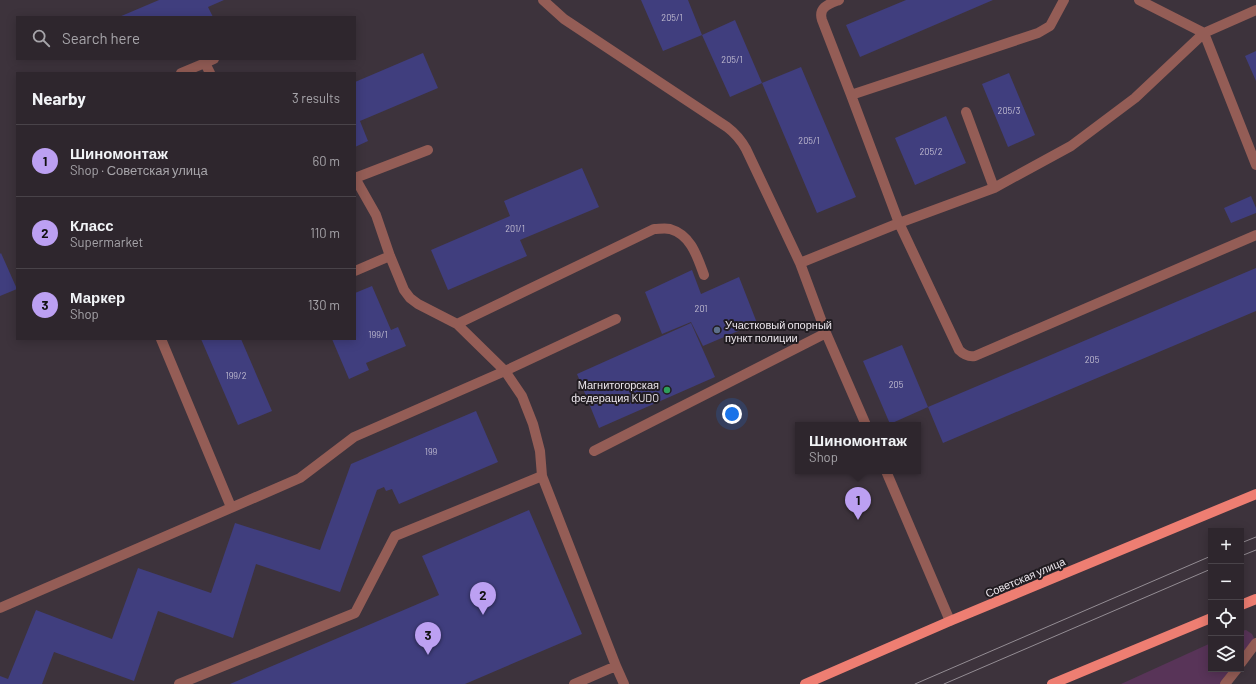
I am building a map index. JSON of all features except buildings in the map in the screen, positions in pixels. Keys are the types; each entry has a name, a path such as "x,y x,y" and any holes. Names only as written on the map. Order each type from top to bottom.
{"main road":[{"name":"Советская улица","path":"805,684 950,621 1256,494"},
{"path":"1244,604 1256,599"},
{"path":"1052,684 1208,619"}],"lane":[{"path":"543,0 564,19 735,133 746,149 800,263 826,333 865,422"},
{"path":"839,0 824,7 820,16 899,223 962,354 971,357 1256,235"},
{"path":"851,95 1038,33 1050,26 1064,0"},
{"path":"1139,0 1204,33 1256,165"},
{"path":"800,263 899,223 994,188 1077,141 1135,98 1204,33 1256,10"},
{"path":"183,72 210,61 210,72"},
{"path":"966,112 994,188"},
{"path":"356,178 428,150"},
{"path":"356,180 376,215 390,256 404,290 410,298 418,304 457,324 505,371 522,396 533,424 540,451 542,476 624,684"},
{"path":"457,324 654,229 669,229 682,235 693,247 704,275"},
{"path":"356,271 390,256"},
{"path":"0,608 300,478 354,437 505,371 616,319"},
{"path":"594,451 826,333"},
{"path":"162,340 231,507"},
{"path":"887,474 950,621"},
{"path":"179,684 355,613 395,536 542,476"},
{"path":"1244,660 1255,647"},
{"path":"574,684 616,666"},
{"path":"1225,684 1235,672"}],"shaded area":[{"path":"1244,630 1252,634 1254,638 1244,653 1244,636"},
{"path":"1208,644 1208,672 1231,672 1221,684 1121,684"}],"tram line":[{"path":"1244,542 1256,537"},
{"path":"1244,555 1256,550"},
{"path":"915,684 1208,557"},
{"path":"944,684 1208,570"}],"place":[{"name":"Участковый опорный пункт полиции","path":"717,330"},
{"name":"Магнитогорская федерация KUDO","path":"667,390"},
{"name":"Шиномонтаж","path":"858,520"},
{"name":"Класс","path":"483,615"},
{"name":"Маркер","path":"428,655"}]}
